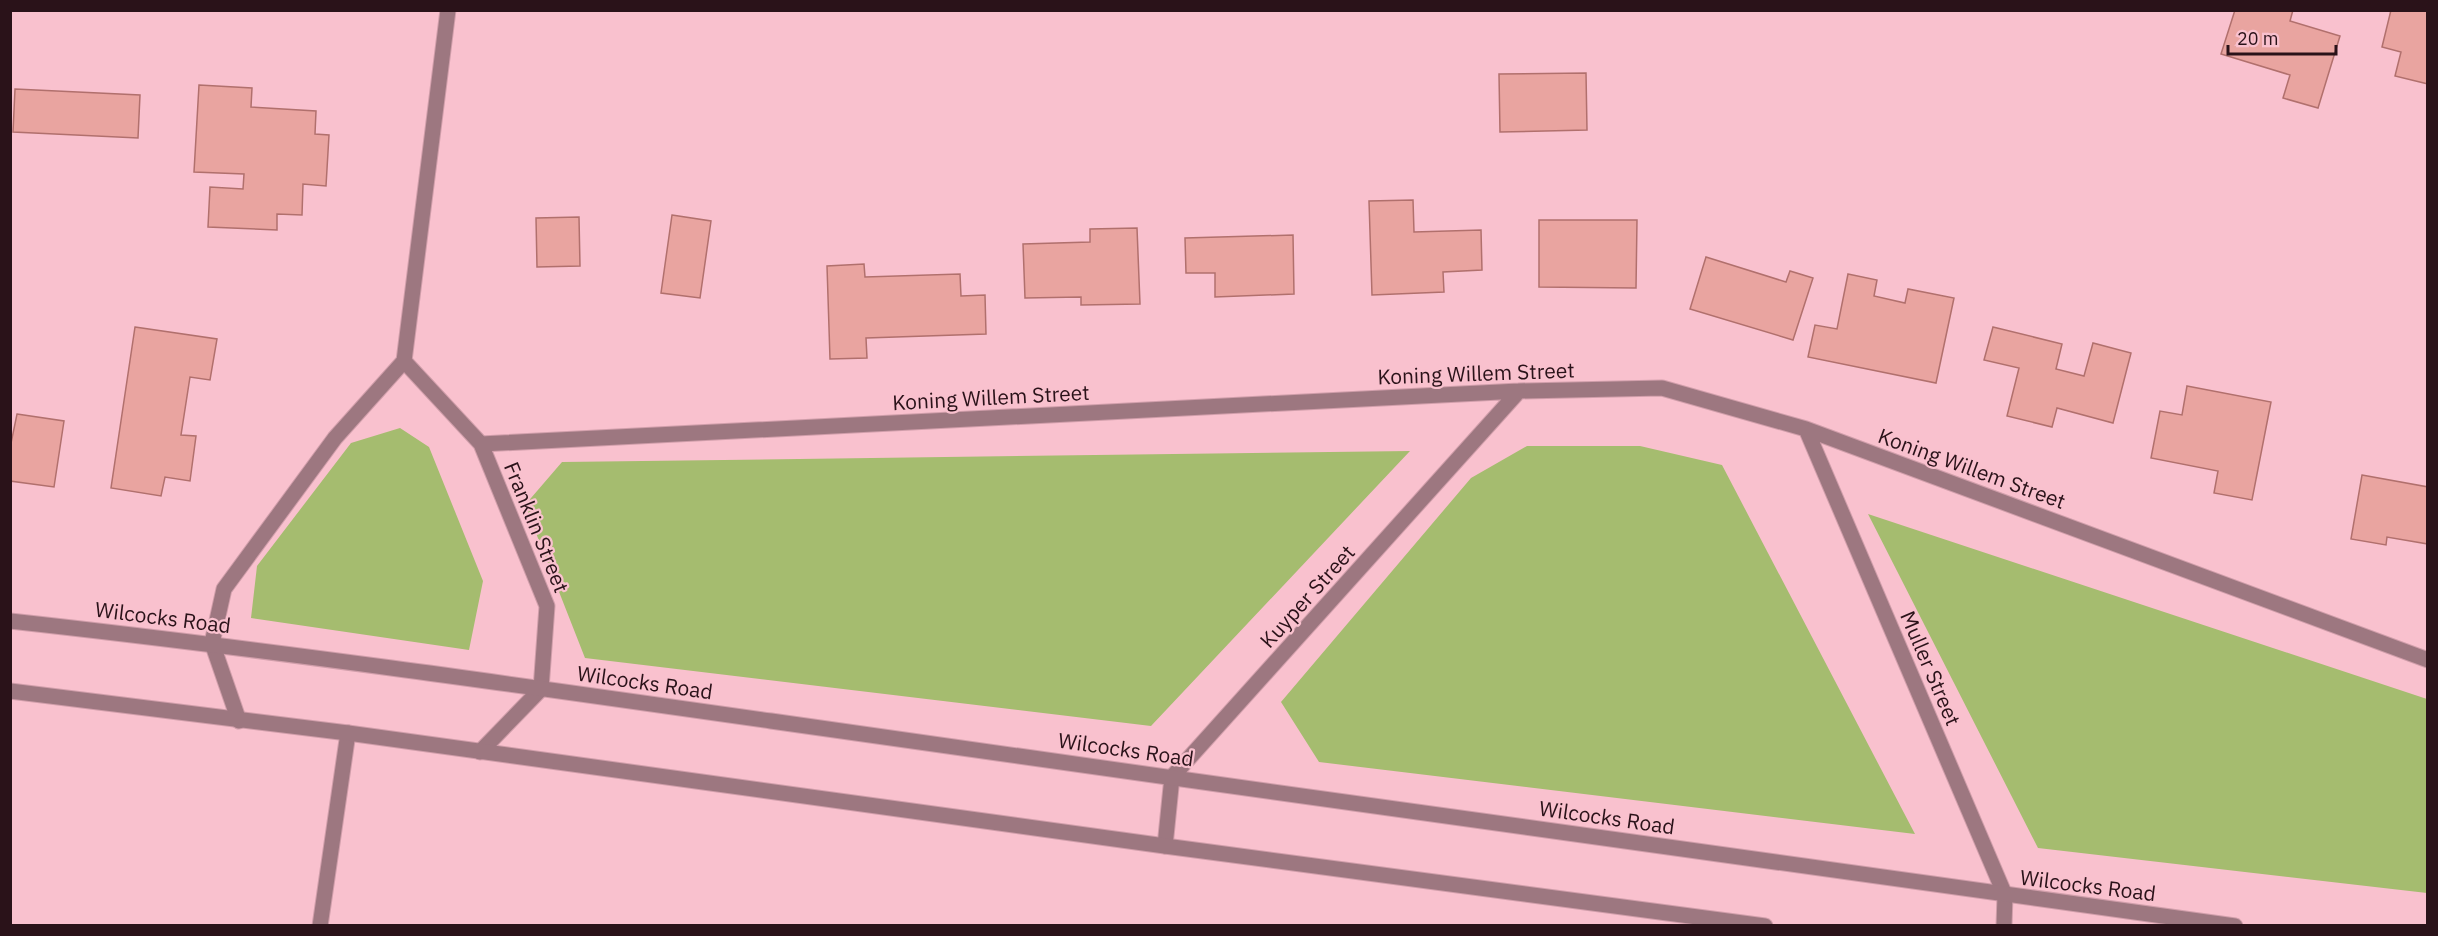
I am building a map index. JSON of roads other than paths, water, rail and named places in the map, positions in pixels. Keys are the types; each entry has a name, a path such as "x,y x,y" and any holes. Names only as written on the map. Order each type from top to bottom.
{"street":[{"path":"239,721 212,643 224,590 335,438 404,361 448,10"},
{"name":"Franklin Street","path":"404,361 481,444 547,606 541,689"},
{"name":"Koning Willem Street","path":"481,444 1519,391 1662,388 1806,429 2427,660"},
{"name":"Kuyper Street","path":"1172,777 1519,391"},
{"name":"Muller Street","path":"1806,429 2005,895 2004,926"},
{"name":"Wilcocks Road","path":"10,621 212,643 2235,926"},
{"path":"480,752 541,689"},
{"path":"10,691 348,733 1765,926"},
{"path":"320,926 348,733"},
{"path":"1166,846 1172,777"}]}
